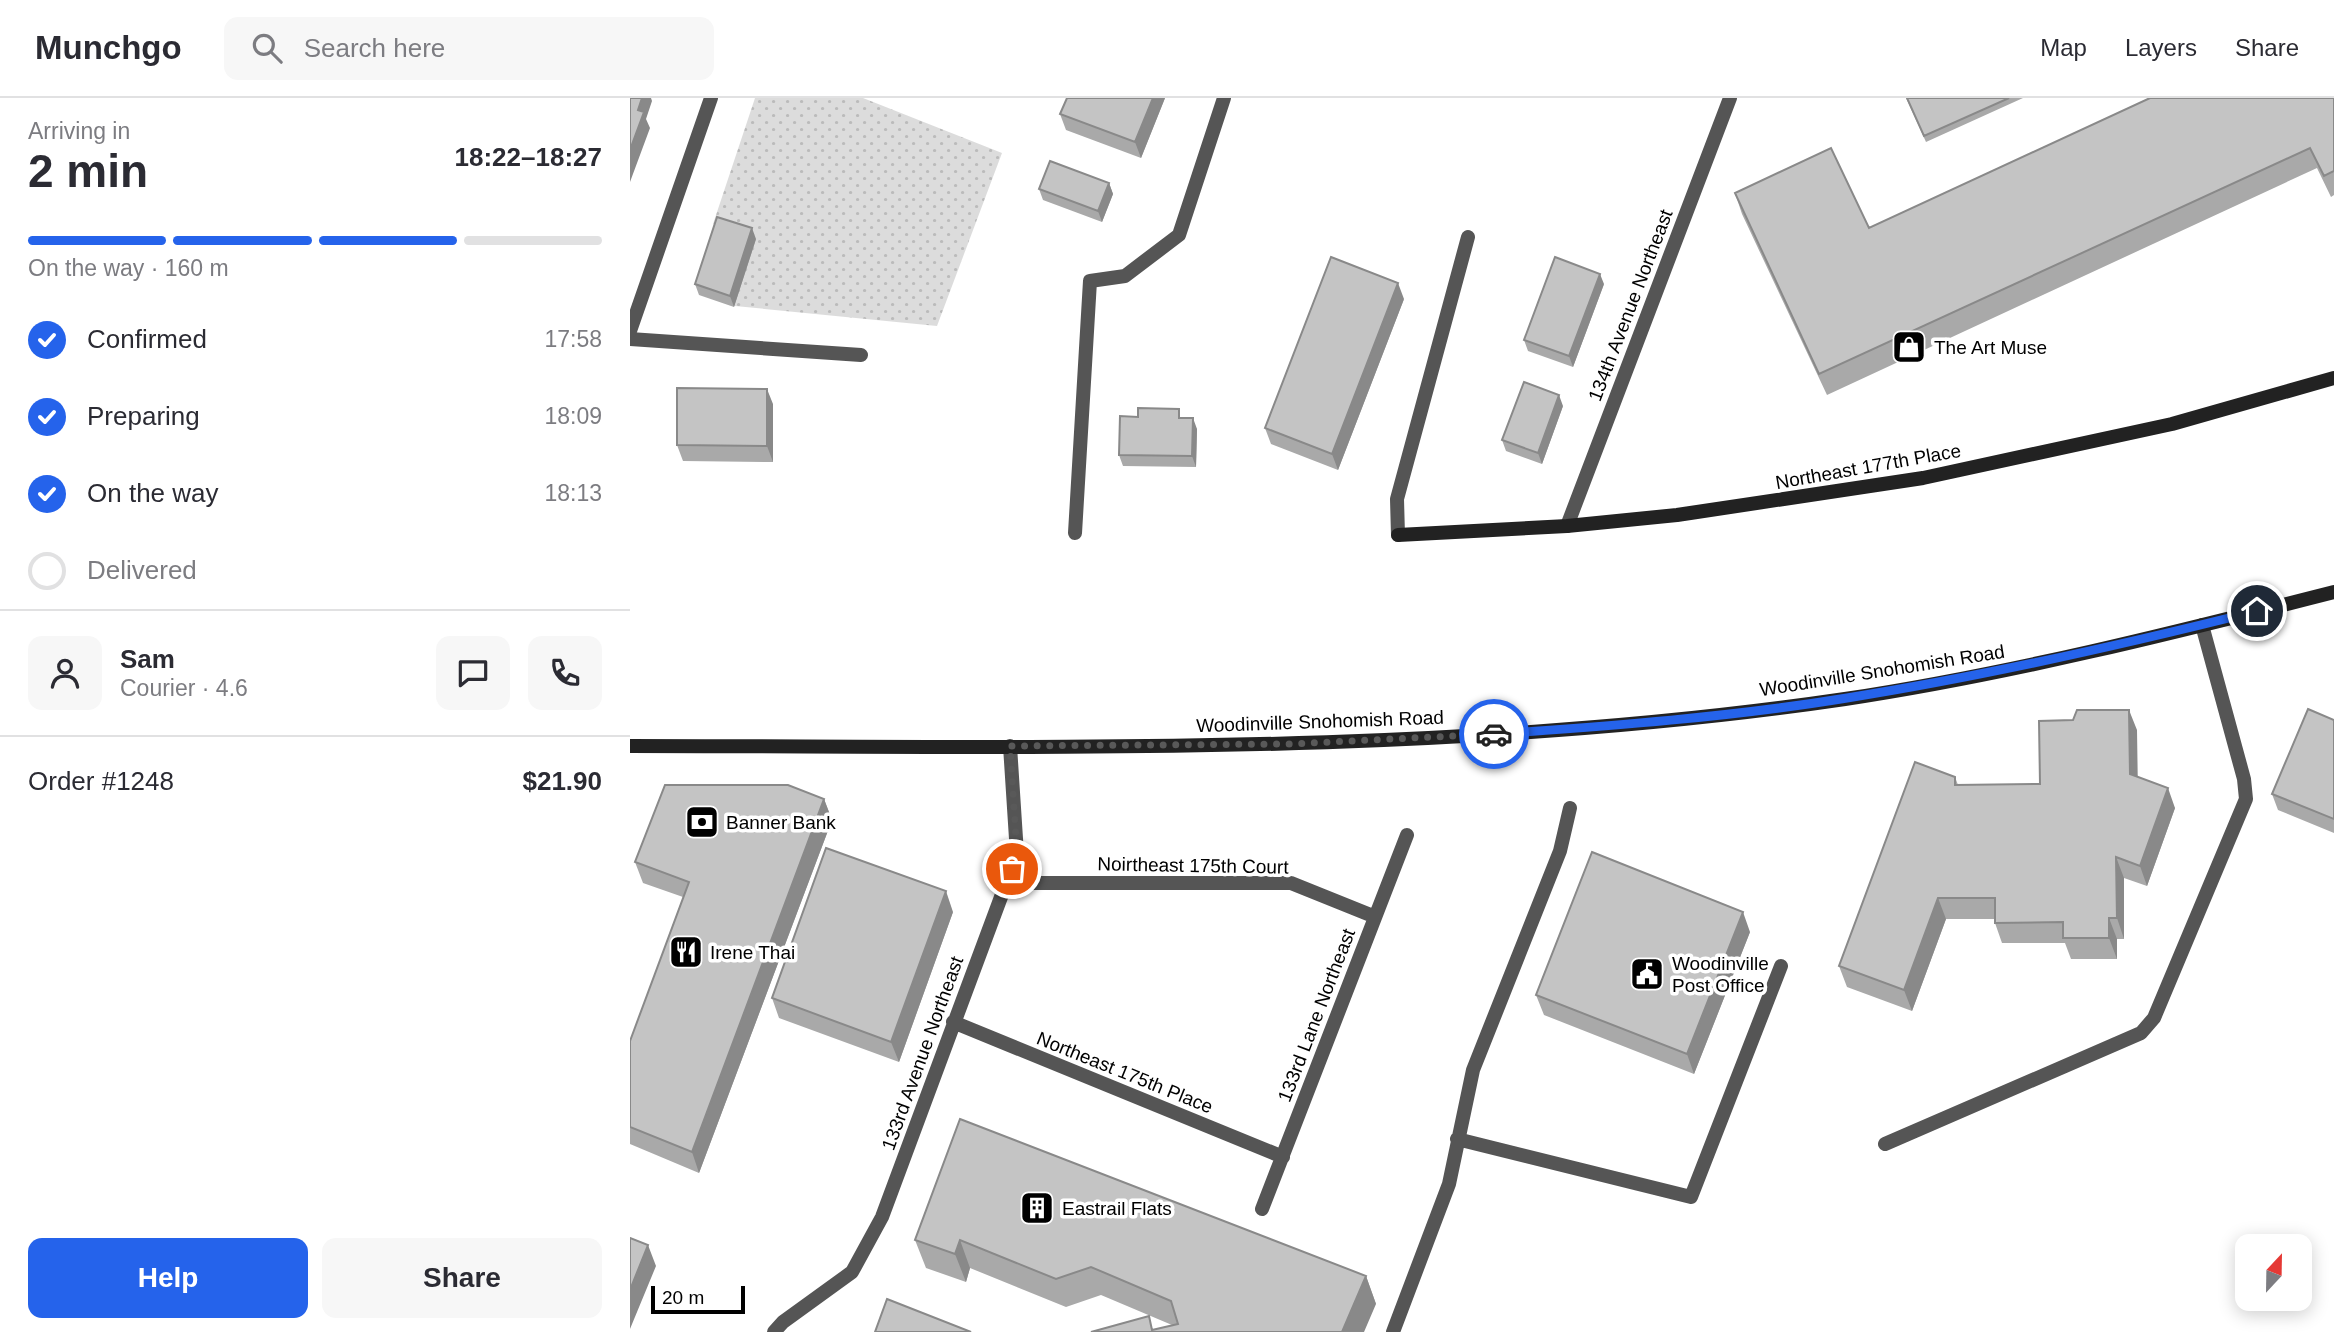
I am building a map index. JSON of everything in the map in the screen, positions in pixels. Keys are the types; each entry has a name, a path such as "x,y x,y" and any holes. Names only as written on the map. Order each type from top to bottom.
{"main road":[{"name":"Northeast 177th Place","path":"1398,535 1567,526 1783,501 1923,478 2172,425 2334,378"},
{"name":"Woodinville Snohomish Road","path":"630,746 1289,744 1496,734 1626,723 1846,699 1999,671 2334,592"}],"street":[{"path":"630,331 711,98"},
{"path":"1075,533 1090,281 1125,276 1179,235 1224,98"},
{"name":"134th Avenue Northeast","path":"1567,526 1730,98"},
{"path":"1398,535 1397,499 1468,237"},
{"path":"630,339 861,355"},
{"path":"1885,1144 2141,1033 2154,1018 2246,799 2244,779 2202,625"},
{"name":"133rd Avenue Northeast","path":"774,1332 783,1322 852,1272 882,1217 1017,854 1010,746"},
{"path":"1393,1332 1449,1184 1473,1070 1560,851 1570,808"},
{"name":"133rd Lane Northeast","path":"1262,1209 1406,835"},
{"name":"Noirtheast 175th Court","path":"1006,883 1291,883 1373,916"},
{"path":"1457,1139 1690,1197 1781,966"},
{"name":"Northeast 175th Place","path":"953,1023 1283,1157"}],"shaded area":[{"path":"755,98 863,98 1002,153 937,326 735,306 708,297 730,230 713,224"}],"building":[{"path":"630,98 642,98 638,110 644,112 630,150"},
{"path":"1067,98 1153,98 1135,142 1060,114"},
{"path":"1907,98 2009,98 1924,136"},
{"path":"2150,98 2334,98 2334,171 2324,176 2310,148 1819,374 1735,193 1831,148 1869,228"},
{"path":"1050,161 1109,183 1098,211 1039,189"},
{"path":"717,217 752,228 730,296 695,284"},
{"path":"1331,257 1398,283 1332,454 1265,428"},
{"path":"1555,257 1600,274 1569,356 1524,340"},
{"path":"1524,382 1559,395 1538,453 1502,440"},
{"path":"677,388 767,389 767,446 677,445"},
{"path":"1138,408 1179,409 1179,418 1193,418 1192,456 1119,455 1120,416 1138,417"},
{"path":"2308,709 2334,720 2334,819 2272,794"},
{"path":"2077,710 2129,710 2130,774 2168,788 2140,866 2116,857 2117,918 2109,918 2109,938 2063,938 2063,922 1995,923 1995,898 1938,898 1904,990 1839,966 1915,762 1955,777 1955,785 2040,784 2039,721 2073,720"},
{"path":"665,785 788,785 824,799 692,1152 630,1127 630,1041 689,882 635,862"},
{"path":"826,848 946,891 891,1042 772,998"},
{"name":"Woodinville Post Office","path":"1592,852 1743,912 1687,1054 1536,995"},
{"name":"Eastrail Flats","path":"960,1119 1366,1276 1342,1332 1091,1332 1149,1316 1152,1330 1178,1324 1171,1301 1091,1267 1056,1279 960,1240 955,1254 915,1240"},
{"path":"630,1238 648,1245 630,1290"},
{"path":"887,1299 971,1332 875,1332"}],"way so far":[{"path":"1012,869 1017,854 1010,746 1289,744 1494,734"}],"place":[{"name":"The Art Muse","path":"1909,347"},
{"name":"Banner Bank","path":"702,822"},
{"name":"Irene Thai","path":"686,952"},
{"name":"Woodinville Post Office","path":"1647,974"},
{"name":"Eastrail Flats","path":"1037,1208"}],"route":[{"path":"1494,734 1626,723 1846,699 1999,671 2257,611"}]}
